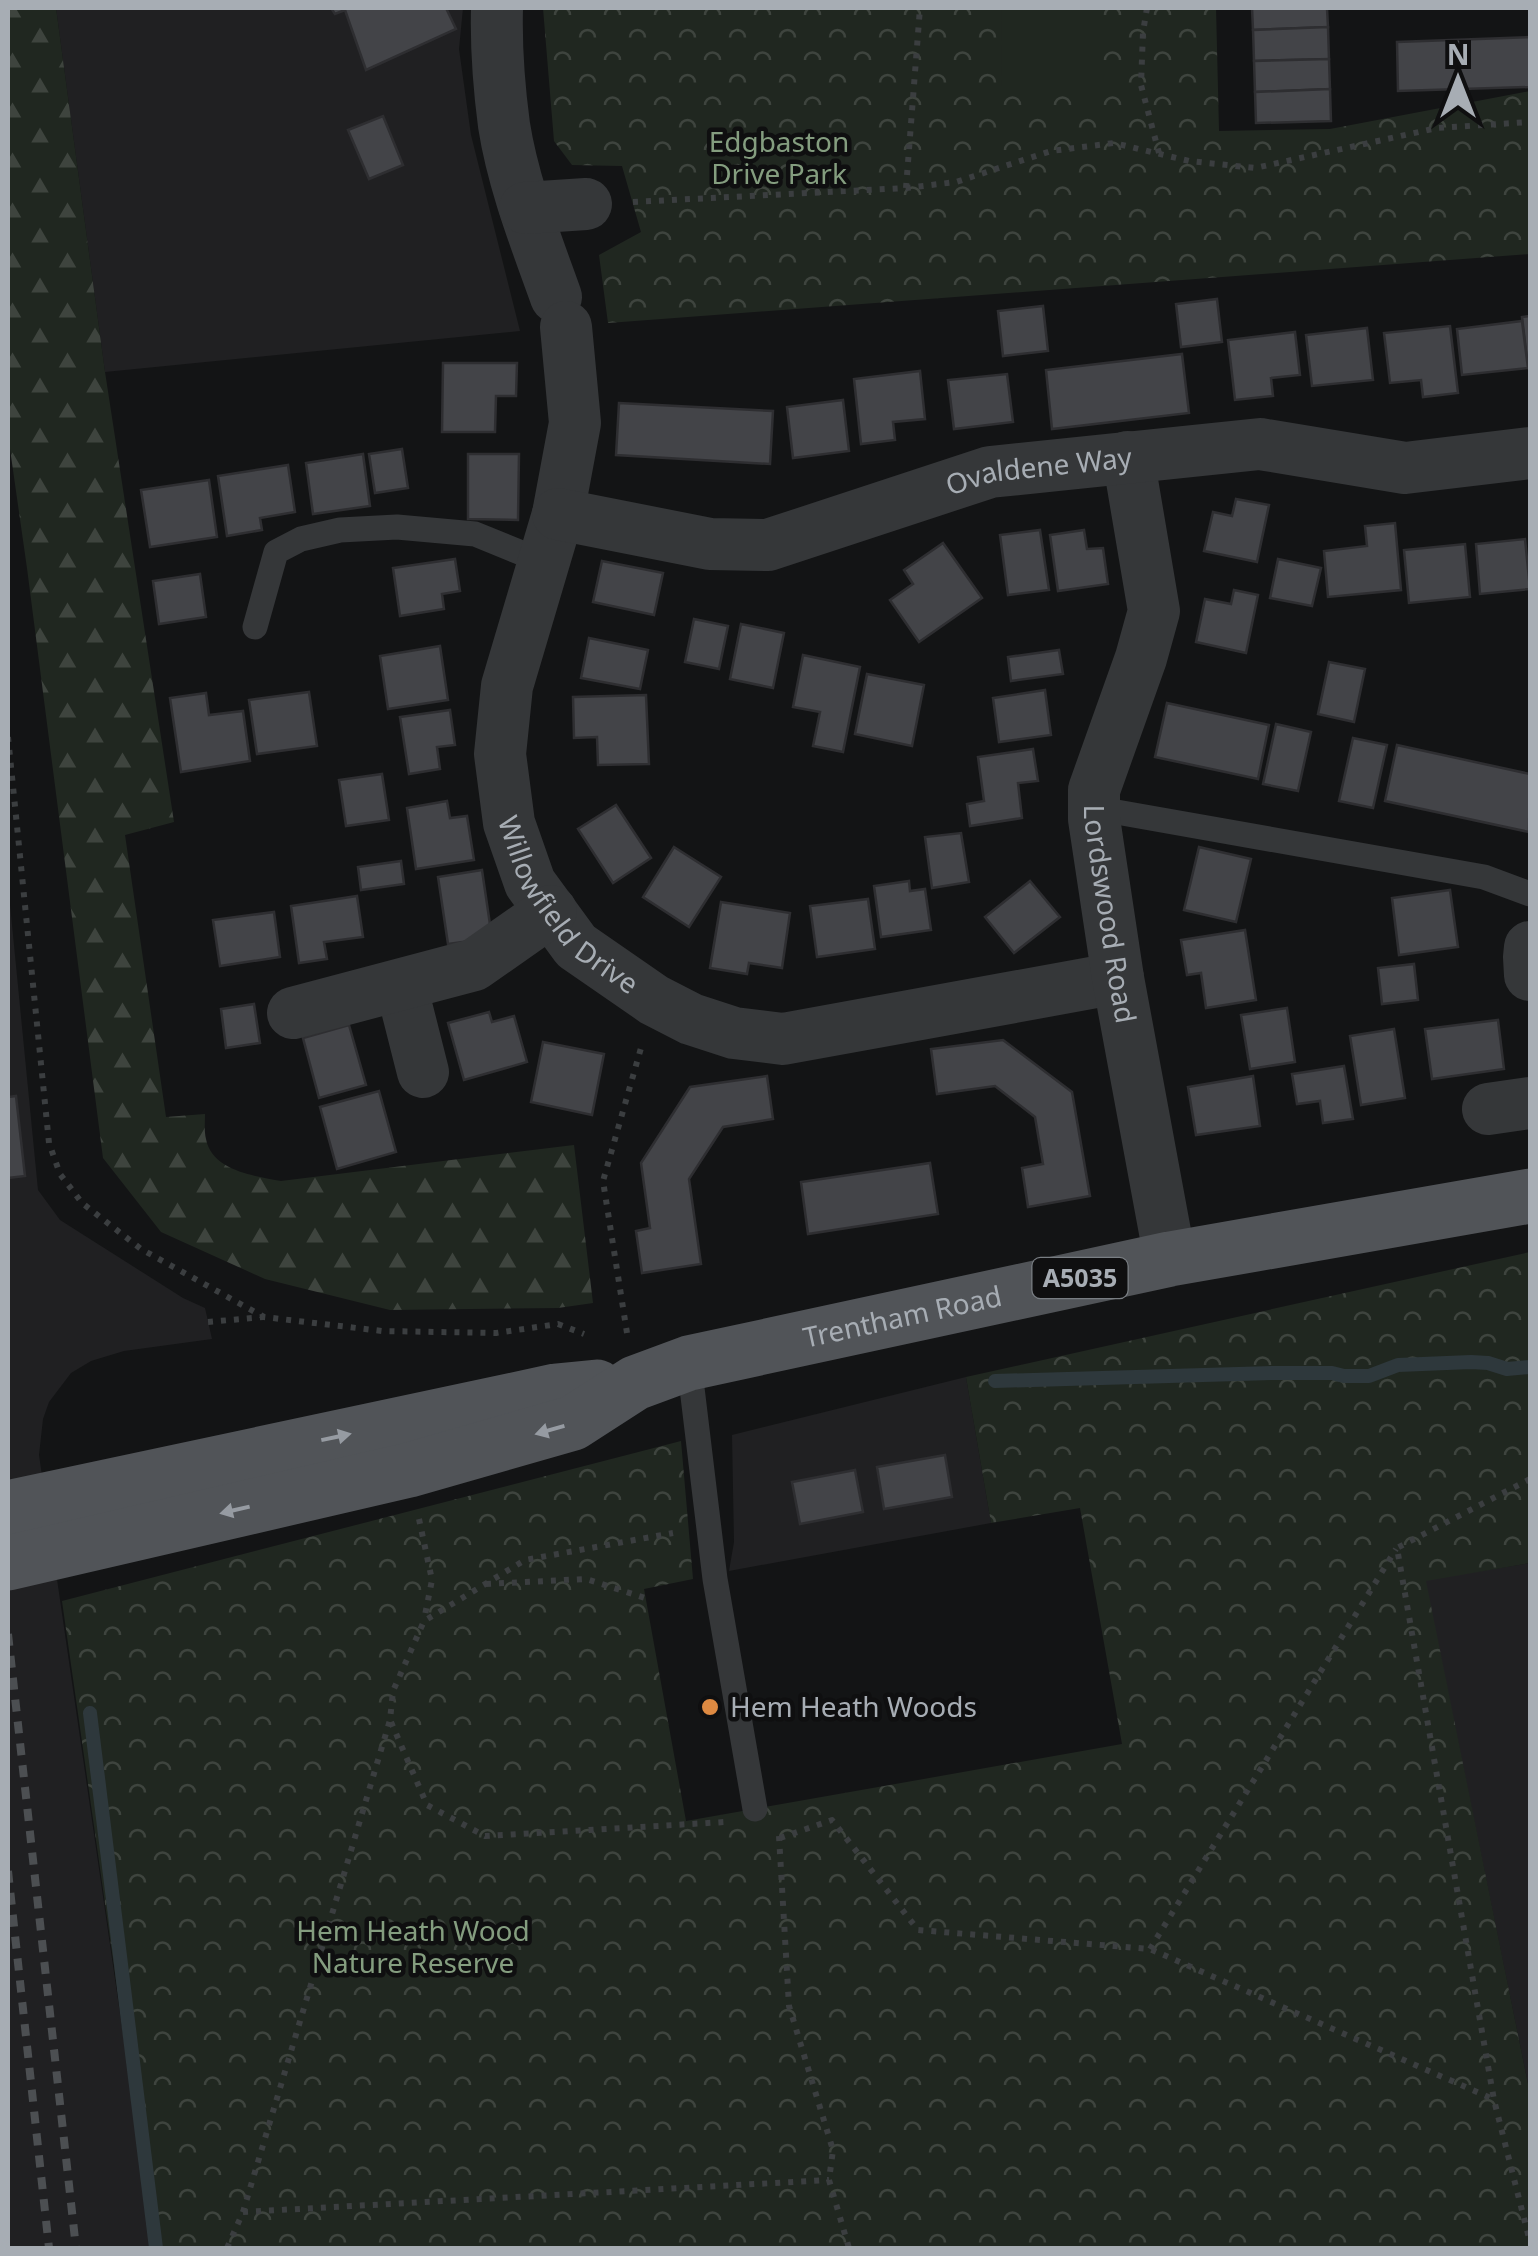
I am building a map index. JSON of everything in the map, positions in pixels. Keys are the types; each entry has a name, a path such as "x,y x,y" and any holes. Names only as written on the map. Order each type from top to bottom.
{"main road":[{"name":"Trentham Road","path":"8,1563 409,1470 573,1424 634,1384 689,1363 1170,1259 1530,1196"},
{"name":"Trentham Road","path":"8,1508 556,1390 634,1384"}],"street":[{"name":"Willowfield Drive","path":"497,8 504,126 525,208 561,312 576,423 551,538 508,686 500,754 509,823 530,883 576,946 654,1000 691,1019 734,1033 783,1039 1118,978"},
{"path":"525,208 586,204"},
{"name":"Ovaldene Way","path":"551,538 768,545 990,472 1260,444 1405,468 1530,452"},
{"name":"Lordswood Road","path":"1128,457 1154,611 1094,790 1094,808 1118,978 1170,1259"},
{"path":"293,1013 474,965 551,911"},
{"path":"1530,947 1530,976"},
{"path":"402,985 423,1072"}],"lane":[{"path":"255,627 276,552 301,539 340,530 397,527 551,538"},
{"path":"1094,808 1484,877 1530,894"},
{"path":"689,1363 714,1578 754,1817"}],"path":[{"path":"906,188 920,8"},
{"path":"1147,8 1142,32 1141,84 1159,154"},
{"path":"586,204 906,188 956,182 1051,151 1114,142 1190,161 1255,168 1437,128 1530,122"},
{"path":"8,738 48,1143 60,1174 82,1203 141,1249 264,1317"},
{"path":"634,1384 603,1180 654,1000"},
{"path":"208,1322 264,1317 382,1331 496,1332 558,1324 592,1337 634,1384"},
{"path":"226,2248 242,2212 390,1720 394,1691 424,1621 432,1580 409,1470"},
{"path":"1150,1949 1396,1548 1530,1479"},
{"path":"424,1621 525,1560 709,1526"},
{"path":"1396,1548 1494,2100 1530,2242"},
{"path":"485,1584 586,1578 646,1598"},
{"path":"390,1720 426,1805 485,1836 754,1817 780,1838 789,2006 833,2150 829,2180 849,2248"},
{"path":"780,1838 832,1820 918,1930 1150,1949 1494,2100"},
{"path":"242,2212 829,2180"}],"shaded area":[{"path":"56,8 463,8 459,49 471,135 520,331 105,372"},
{"path":"8,884 38,1190 60,1220 205,1308 212,1339 124,1351 91,1361 71,1373 49,1402 39,1455 154,2248 8,2248"},
{"path":"966,1377 991,1523 729,1571 734,1542 732,1435"},
{"path":"1530,1563 1530,2094 1425,1580"}],"green space":[{"path":"8,8 56,8 105,372 174,822 125,835 166,1117 205,1114 206,1139 217,1158 236,1170 281,1181 574,1145 593,1303 558,1308 390,1310 265,1279 161,1232 103,1158 8,435"},
{"name":"Edgbaston Drive Park","path":"543,8 1216,8 1219,131 1330,129 1530,91 1530,254 608,323 599,255 641,232 622,166 572,165 554,141"},
{"path":"1001,8 1100,8 1100,88 1002,88"},
{"name":"Hem Heath Wood Nature Reserve","path":"1530,1252 1530,1563 1426,1581 1530,2094 1530,2248 154,2248 62,1601 681,1441 693,1579 644,1589 686,1821 1122,1744 1080,1508 991,1523 966,1377"}],"building":[{"path":"331,8 446,8 456,29 366,70 345,10 335,14"},
{"path":"1252,8 1327,8 1328,27 1253,30"},
{"path":"1328,27 1329,59 1254,61 1253,30"},
{"path":"1530,37 1530,87 1398,91 1397,42"},
{"path":"1329,59 1330,89 1255,92 1254,61"},
{"path":"1330,89 1331,121 1256,123 1255,92"},
{"path":"383,116 403,165 369,179 348,130"},
{"path":"1217,299 1222,342 1181,347 1176,304"},
{"path":"1043,306 1048,351 1003,356 998,311"},
{"path":"1530,316 1530,368 1528,368 1522,317"},
{"path":"1522,321 1528,368 1462,375 1457,329"},
{"path":"1450,326 1458,393 1423,397 1421,380 1390,383 1384,333"},
{"path":"1367,328 1373,380 1312,386 1306,335"},
{"path":"1295,332 1300,375 1271,378 1273,396 1235,400 1228,340"},
{"path":"1182,354 1189,413 1052,429 1046,370"},
{"path":"443,363 517,363 516,396 496,396 495,432 442,432"},
{"path":"920,371 925,419 893,422 895,440 861,444 854,379"},
{"path":"1007,374 1013,422 954,429 948,380"},
{"path":"843,400 849,451 793,458 787,407"},
{"path":"619,403 773,411 770,464 616,455"},
{"path":"402,449 408,488 375,493 369,454"},
{"path":"363,454 370,506 313,514 306,463"},
{"path":"468,454 519,454 518,520 468,519"},
{"path":"288,465 295,512 260,518 262,530 227,536 218,476"},
{"path":"209,480 217,537 150,547 141,490"},
{"path":"1236,499 1269,505 1257,562 1204,551 1213,512 1232,516"},
{"path":"1395,523 1401,590 1328,597 1324,551 1367,546 1365,526"},
{"path":"1040,530 1049,590 1008,595 1000,535"},
{"path":"1084,530 1087,549 1103,548 1108,584 1058,591 1050,535"},
{"path":"1525,539 1530,589 1480,594 1476,544"},
{"path":"943,543 982,598 919,642 890,600 913,584 904,570"},
{"path":"1465,544 1470,597 1409,603 1404,550"},
{"path":"455,559 460,591 442,594 444,609 400,616 393,568"},
{"path":"1278,559 1321,568 1312,606 1270,598"},
{"path":"602,561 663,573 654,615 593,602"},
{"path":"200,574 206,617 159,624 153,581"},
{"path":"1234,590 1258,595 1246,653 1196,642 1205,599 1231,604"},
{"path":"694,619 728,626 719,669 685,662"},
{"path":"741,624 784,633 773,688 730,679"},
{"path":"589,638 648,650 640,689 581,678"},
{"path":"440,646 448,700 388,709 380,656"},
{"path":"1059,650 1063,674 1011,681 1008,657"},
{"path":"803,655 860,667 843,752 813,746 820,712 793,707"},
{"path":"1329,662 1365,669 1354,722 1318,714"},
{"path":"867,674 924,685 912,746 855,734"},
{"path":"1045,690 1051,735 999,742 993,698"},
{"path":"309,692 317,746 257,754 249,700"},
{"path":"206,693 209,715 243,711 250,761 181,772 170,698"},
{"path":"646,695 649,764 598,765 597,737 574,738 573,697"},
{"path":"1167,703 1269,725 1258,779 1155,757"},
{"path":"450,710 455,745 437,747 440,769 409,774 400,717"},
{"path":"1276,724 1311,732 1298,791 1263,784"},
{"path":"1353,738 1387,745 1373,808 1339,801"},
{"path":"1397,745 1530,774 1529,832 1385,801"},
{"path":"1033,749 1038,781 1018,783 1022,818 970,826 967,804 984,801 978,757"},
{"path":"382,774 389,820 346,826 339,780"},
{"path":"447,801 450,818 467,816 474,860 416,869 407,808"},
{"path":"616,805 651,858 613,883 578,829"},
{"path":"961,833 969,882 932,888 925,837"},
{"path":"674,847 721,877 689,927 643,897"},
{"path":"1199,847 1251,859 1236,922 1184,910"},
{"path":"401,861 404,884 361,890 358,867"},
{"path":"482,870 492,938 448,944 438,877"},
{"path":"909,881 910,891 925,889 931,930 881,937 874,886"},
{"path":"1030,881 1060,917 1014,953 985,917"},
{"path":"1450,890 1458,947 1399,955 1392,898"},
{"path":"357,896 363,937 324,942 327,959 299,963 291,906"},
{"path":"868,899 875,949 817,957 810,906"},
{"path":"721,902 790,913 782,968 749,963 747,974 710,968"},
{"path":"274,912 280,957 220,966 213,920"},
{"path":"1245,930 1256,1000 1206,1008 1201,973 1187,975 1181,940"},
{"path":"1414,964 1418,1000 1382,1004 1378,968"},
{"path":"254,1004 260,1043 226,1048 221,1009"},
{"path":"1287,1008 1295,1062 1250,1069 1241,1015"},
{"path":"489,1012 492,1022 514,1016 527,1062 464,1080 448,1023"},
{"path":"1498,1020 1504,1069 1432,1079 1425,1029"},
{"path":"349,1025 366,1085 319,1098 303,1038"},
{"path":"1394,1029 1405,1098 1361,1105 1350,1036"},
{"path":"1003,1040 1072,1092 1090,1196 1028,1207 1022,1168 1043,1164 1035,1117 995,1086 937,1094 931,1049"},
{"path":"543,1042 604,1054 592,1115 531,1102"},
{"path":"1344,1066 1353,1119 1323,1123 1320,1101 1297,1104 1292,1074"},
{"path":"767,1076 773,1119 723,1127 689,1179 701,1264 642,1273 636,1231 650,1228 641,1163 690,1087"},
{"path":"1253,1076 1260,1126 1196,1135 1188,1087"},
{"path":"379,1091 396,1152 337,1169 320,1107"},
{"path":"16,1096 25,1176 8,1178 8,1097"},
{"path":"930,1163 938,1214 808,1234 801,1182"},
{"path":"945,1455 952,1497 884,1509 877,1467"},
{"path":"855,1470 863,1512 800,1524 792,1482"}],"waterway":[{"path":"995,1381 1273,1373 1369,1376 1398,1365 1471,1362 1507,1369 1530,1367"},
{"path":"90,1713 156,2248"}],"railway":[{"path":"8,1634 76,2248"},
{"path":"8,1871 49,2248"}],"place":[{"name":"Hem Heath Woods","path":"710,1707"}]}
